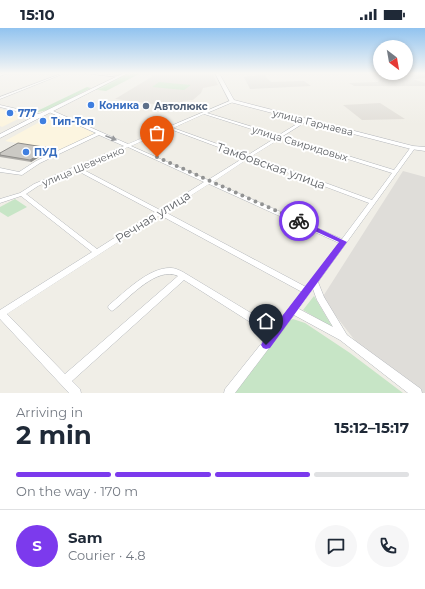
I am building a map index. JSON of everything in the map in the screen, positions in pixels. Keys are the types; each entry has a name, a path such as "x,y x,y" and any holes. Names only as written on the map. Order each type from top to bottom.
{"street":[{"path":"0,98 20,90"},
{"path":"0,136 91,90"},
{"path":"226,90 232,101"},
{"name":"улица Шевченко","path":"0,201 22,194 36,185 232,101"},
{"name":"улица Гарнаева","path":"232,101 413,148 425,149"},
{"path":"0,106 40,116"},
{"path":"50,111 343,242"},
{"name":"улица Свиридовых","path":"204,113 395,172"},
{"name":"Речная улица","path":"0,314 306,120"},
{"name":"Тамбовская улица","path":"170,128 373,202"},
{"path":"0,170 20,174 38,162 99,133"},
{"path":"229,393 276,333 413,148"},
{"path":"77,168 307,291"},
{"path":"22,194 97,252"},
{"path":"112,307 152,275 167,271 175,272 184,276 276,333"},
{"path":"65,381 184,276"},
{"path":"314,281 320,298 344,338"},
{"path":"293,310 344,338 417,393"},
{"path":"0,314 76,393"}],"shaded area":[{"path":"130,90 202,90 193,100 183,101 177,107 115,99"},
{"path":"380,103 405,119 362,120 343,105"},
{"path":"0,109 26,115 2,127 0,126"},
{"path":"54,114 96,134 61,151 5,141"},
{"path":"403,171 425,177 425,393 422,393 360,347 322,298"}],"green space":[{"path":"81,90 87,90 48,110 33,113"},
{"path":"15,199 27,207 8,217 0,212 0,207"},
{"path":"314,296 333,328 303,310"},
{"path":"293,319 305,323 350,353 403,393 234,393 287,321"}],"building":[{"name":"ПУД","path":"18,143 50,148 30,160 0,155 0,153"}],"way so far":[{"path":"157,157 299,221"}],"place":[{"name":"Коника","path":"91,105"},
{"name":"Автолюкс","path":"146,106"},
{"name":"777","path":"10,113"},
{"name":"Тип-Топ","path":"43,121"},
{"name":"ПУД","path":"26,152"}],"route":[{"path":"266,345 343,242 299,221"}]}
